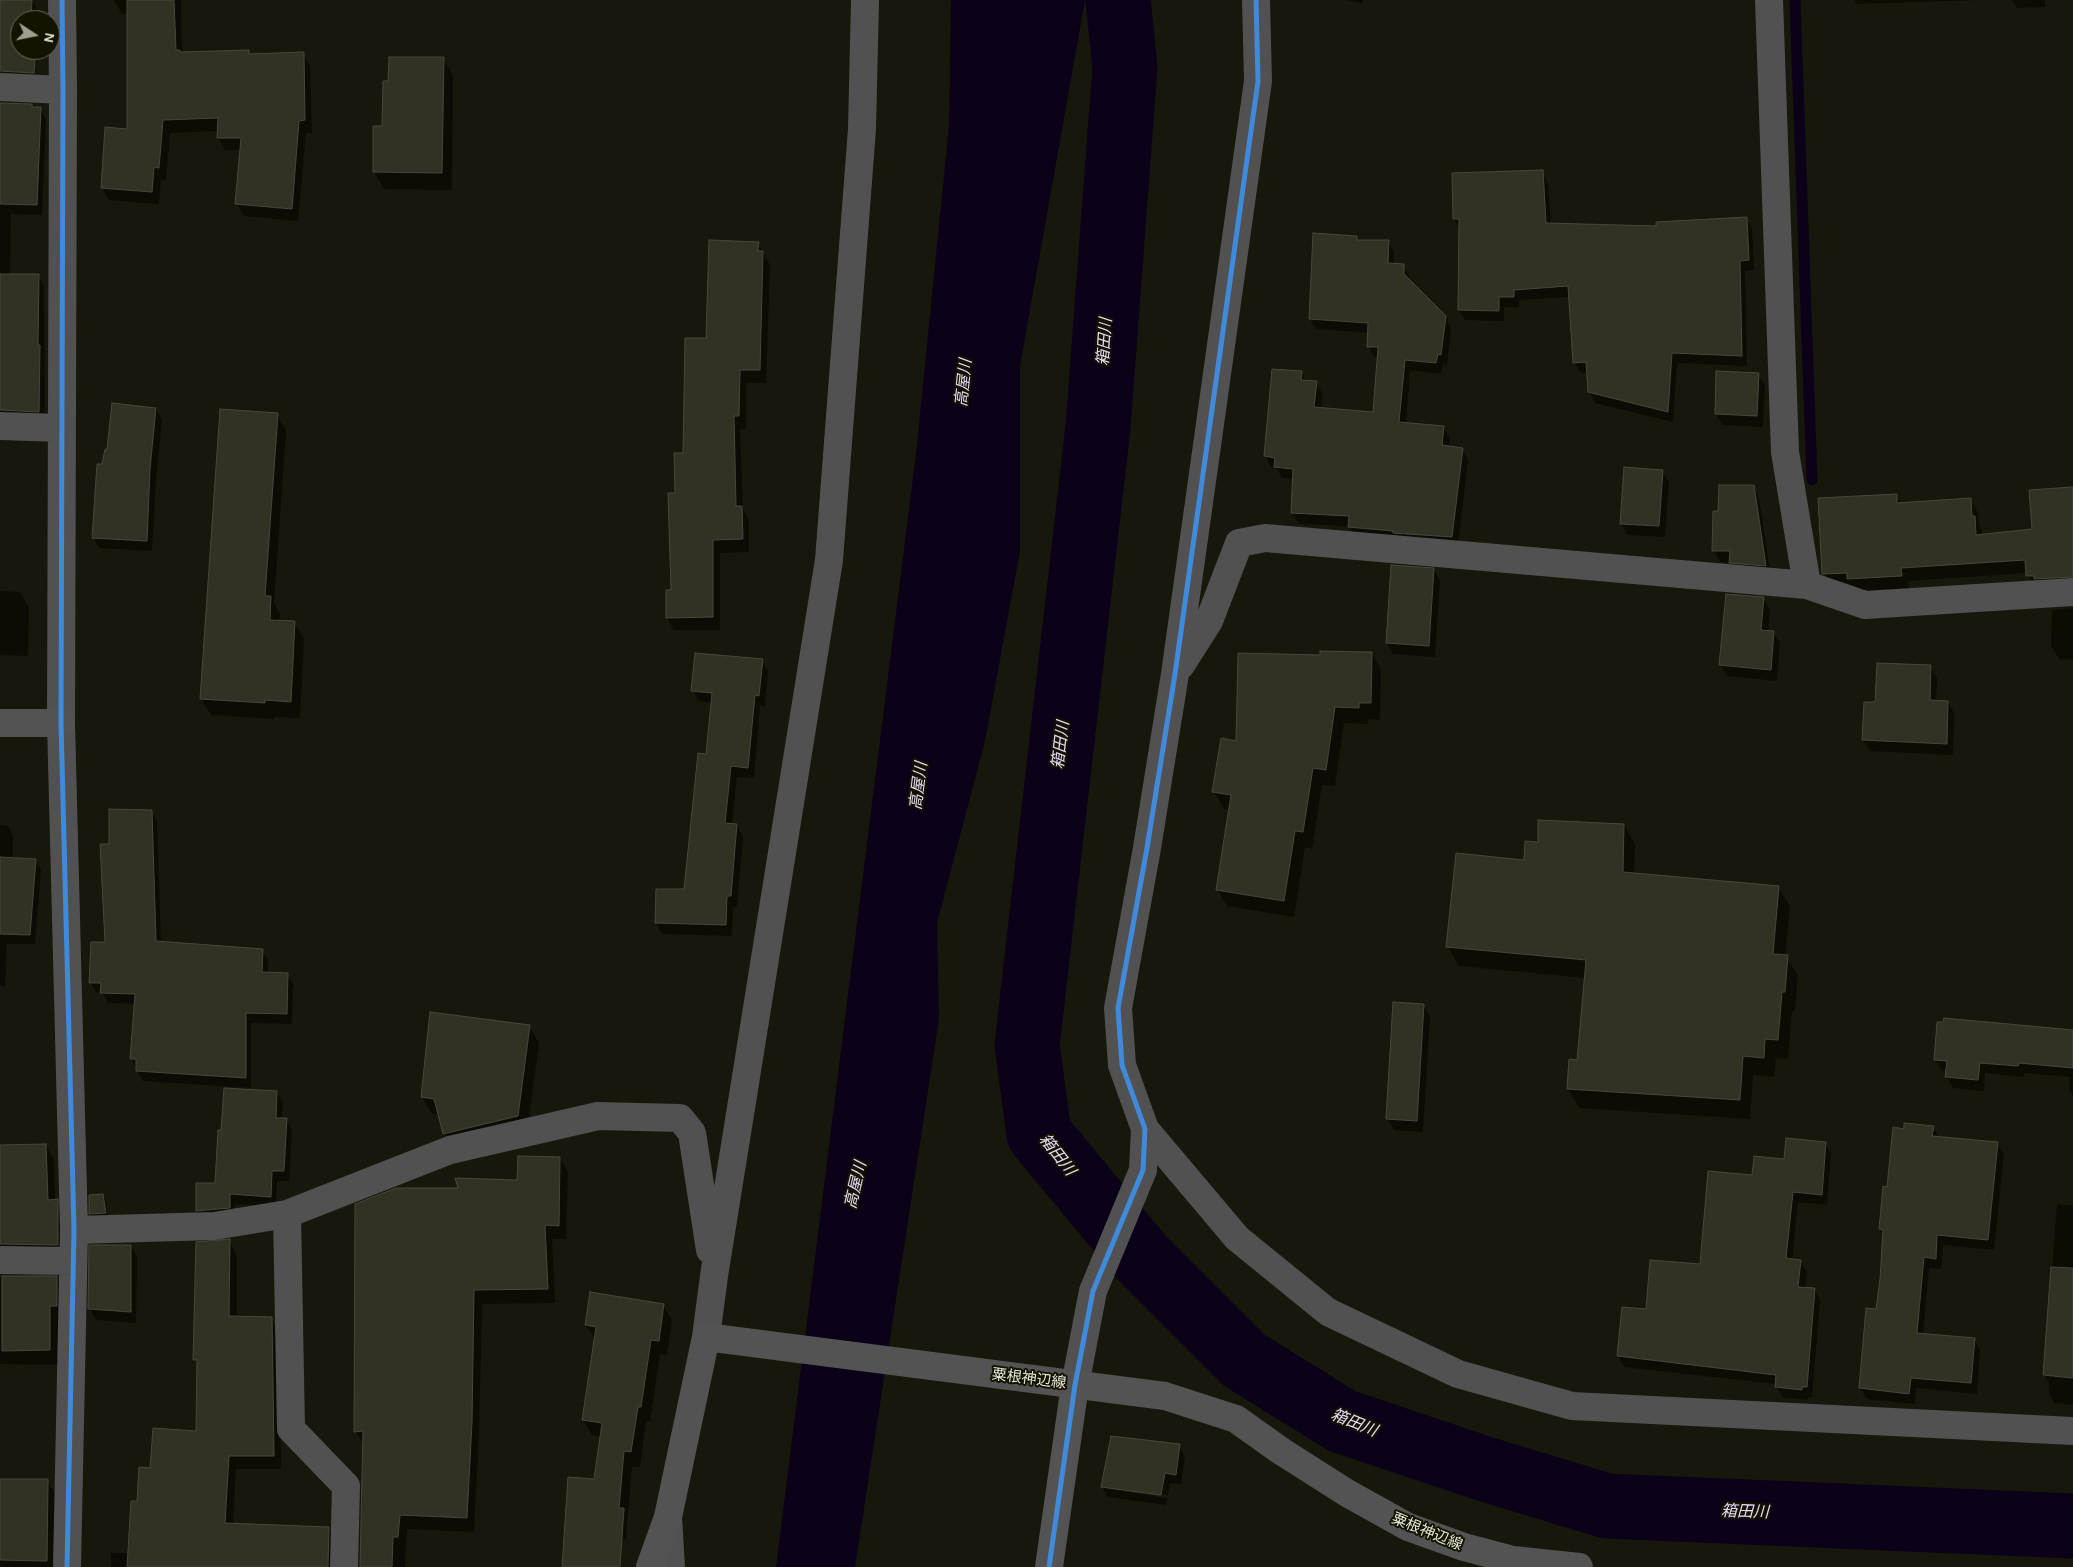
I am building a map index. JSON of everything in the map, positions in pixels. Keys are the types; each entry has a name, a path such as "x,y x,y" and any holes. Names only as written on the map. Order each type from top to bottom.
{"main road":[{"path":"0,722 61,723"},
{"path":"650,1567 668,1517 714,1338"},
{"name":"粟根神辺線","path":"714,1338 1165,1396 1236,1418 1280,1451 1347,1493 1408,1527 1464,1547 1513,1560 1579,1567"},
{"path":"1049,1567 1075,1385"}],"street":[{"path":"62,0 61,723 74,1230 67,1567"},
{"path":"714,1276 829,560 862,129 865,0"},
{"path":"1256,0 1258,81 1175,674 1147,848 1118,1008 1122,1064 1145,1129 1237,1238 1328,1312 1458,1374 1572,1406 2073,1431"},
{"path":"1769,0 1785,452 1807,585"},
{"path":"0,86 63,90"},
{"path":"0,426 61,428"},
{"path":"1175,674 1208,621 1240,543 1265,538 1807,585 1866,605 2073,592"},
{"path":"74,1230 214,1226 286,1214 450,1150 598,1116 680,1118 692,1133 714,1276 714,1338"},
{"path":"1075,1385 1093,1291 1143,1170 1145,1129"},
{"path":"286,1214 291,1428 346,1486 344,1567"},
{"path":"0,1260 73,1261"},
{"path":"668,1517 671,1567"}],"water":[{"name":"高屋川","path":"951,0 1085,0 1020,366 1020,551 985,741 937,923 939,1019 855,1567 776,1567 916,454 949,126"}],"building":[{"path":"0,0 32,0 32,10 10,10 10,60 35,60 34,73 0,71"},
{"path":"127,0 174,0 176,50 180,50 180,52 249,50 249,54 304,52 305,120 299,121 292,209 235,204 241,138 217,138 218,118 163,120 159,168 154,167 152,192 101,188 105,127 127,129"},
{"path":"389,57 444,57 442,173 373,172 373,126 382,126 383,81 388,81"},
{"path":"0,103 32,104 32,107 41,107 37,205 0,204"},
{"path":"1543,170 1546,223 1656,226 1656,222 1747,217 1749,260 1740,261 1742,356 1672,353 1668,412 1588,392 1586,362 1573,363 1568,286 1514,290 1514,297 1499,297 1499,311 1458,310 1459,219 1453,219 1452,173"},
{"path":"1313,233 1357,236 1357,240 1389,240 1388,263 1404,264 1404,274 1446,316 1441,355 1438,354 1436,363 1405,360 1399,422 1444,426 1442,445 1463,448 1452,537 1393,533 1393,531 1348,527 1349,516 1291,513 1293,469 1274,467 1275,458 1264,456 1272,369 1302,371 1301,380 1317,381 1314,407 1373,412 1378,347 1367,347 1368,323 1309,319"},
{"path":"709,240 759,242 758,251 763,251 760,370 740,370 739,416 734,416 736,506 742,506 743,539 713,540 713,617 666,618 666,590 671,590 668,493 675,493 674,453 683,453 685,338 706,338"},
{"path":"0,274 39,274 39,412 0,410"},
{"path":"1716,371 1759,373 1757,416 1715,414"},
{"path":"112,403 156,408 150,469 147,541 92,538 97,464 102,464 105,449 107,449"},
{"path":"220,409 278,413 265,596 271,596 270,620 295,621 291,702 265,700 265,703 200,699"},
{"path":"1624,467 1663,470 1659,526 1620,524"},
{"path":"1719,485 1754,485 1766,566 1729,563 1730,551 1712,551 1713,511 1718,511"},
{"path":"2073,487 2073,577 2034,579 2034,576 2026,576 2025,560 1901,568 1902,576 1847,579 1847,573 1822,574 1818,498 1897,494 1897,503 1971,498 1972,516 1975,516 1976,535 2032,529 2029,490"},
{"path":"1391,565 1434,568 1429,646 1386,643"},
{"path":"1726,594 1764,597 1761,630 1774,631 1771,670 1719,665"},
{"path":"1320,651 1372,652 1371,703 1359,703 1359,708 1335,707 1326,770 1313,768 1303,832 1295,831 1284,901 1216,890 1231,795 1212,792 1221,738 1236,741 1238,653 1320,655"},
{"path":"695,653 763,659 759,696 755,695 748,768 731,766 725,823 737,824 731,896 727,896 726,925 655,923 656,889 684,889 698,753 706,754 712,693 691,691"},
{"path":"1877,663 1931,665 1930,700 1948,701 1947,744 1862,740 1864,702 1875,702"},
{"path":"109,809 152,810 156,941 263,949 262,972 288,973 287,1014 246,1013 246,1078 136,1071 136,1059 130,1059 135,994 100,993 101,983 89,983 91,942 105,942 100,844 109,844"},
{"path":"1538,820 1624,824 1623,872 1779,886 1773,954 1788,955 1785,992 1782,992 1778,1040 1765,1039 1764,1058 1743,1056 1740,1100 1567,1089 1569,1059 1577,1060 1586,960 1446,947 1456,853 1524,860 1525,841 1538,842"},
{"path":"0,857 36,859 30,935 0,934"},
{"path":"1393,1002 1424,1004 1417,1121 1386,1119"},
{"path":"430,1012 530,1025 518,1116 443,1134 434,1099 421,1097"},
{"path":"1944,1018 2073,1030 2073,1068 2019,1063 2018,1066 1980,1063 1978,1080 1945,1077 1947,1061 1934,1060 1937,1022 1943,1022"},
{"path":"224,1088 277,1091 276,1118 287,1118 284,1171 272,1171 271,1197 230,1194 230,1208 196,1211 196,1183 215,1183 218,1130 221,1130"},
{"path":"1904,1123 1934,1126 1932,1136 1998,1142 1988,1240 1937,1235 1936,1259 1924,1257 1917,1333 1975,1338 1971,1383 1911,1378 1909,1394 1859,1388 1866,1308 1876,1309 1880,1279 1883,1230 1879,1229 1883,1186 1887,1187 1893,1127 1904,1129"},
{"path":"1786,1138 1826,1142 1822,1195 1793,1192 1786,1258 1801,1260 1798,1287 1815,1288 1807,1387 1802,1387 1802,1390 1775,1387 1776,1375 1617,1356 1622,1307 1646,1309 1650,1260 1700,1264 1708,1171 1752,1175 1754,1156 1784,1159"},
{"path":"46,1144 48,1200 58,1199 58,1245 0,1244 0,1145"},
{"path":"518,1156 560,1157 559,1226 545,1225 548,1289 474,1290 472,1422 467,1518 400,1515 398,1537 393,1537 392,1567 360,1567 363,1431 354,1432 355,1204 396,1188 458,1188 455,1178 517,1180"},
{"path":"103,1194 106,1213 89,1214 89,1195"},
{"path":"230,1239 229,1316 272,1317 274,1456 229,1456 225,1523 329,1527 328,1567 127,1567 131,1501 137,1501 139,1467 150,1468 153,1428 196,1431 197,1360 193,1360 196,1242"},
{"path":"89,1245 131,1245 131,1312 88,1309"},
{"path":"2051,1267 2073,1268 2073,1378 2043,1375"},
{"path":"2,1276 57,1276 57,1306 50,1306 50,1350 2,1351"},
{"path":"590,1292 664,1304 659,1341 651,1340 641,1407 638,1407 631,1452 624,1451 619,1508 624,1508 620,1567 562,1567 568,1477 594,1479 602,1423 582,1420 596,1327 585,1325"},
{"path":"1111,1436 1180,1444 1176,1475 1165,1473 1161,1495 1101,1487"},
{"path":"0,1479 48,1479 47,1561 0,1560"}],"waterway":[{"name":"箱田川","path":"1118,0 1125,67 1098,427 1027,1045 1039,1134 1141,1257 1244,1360 1342,1421 1485,1469 1607,1506 2073,1526"},
{"path":"1795,0 1812,480"}],"cycle path":[{"path":"62,0 61,723 74,1230 67,1567"},
{"path":"1049,1567 1075,1385 1093,1291 1143,1170 1145,1129 1122,1065 1118,1008 1147,848 1175,674 1258,81 1256,0"}]}
